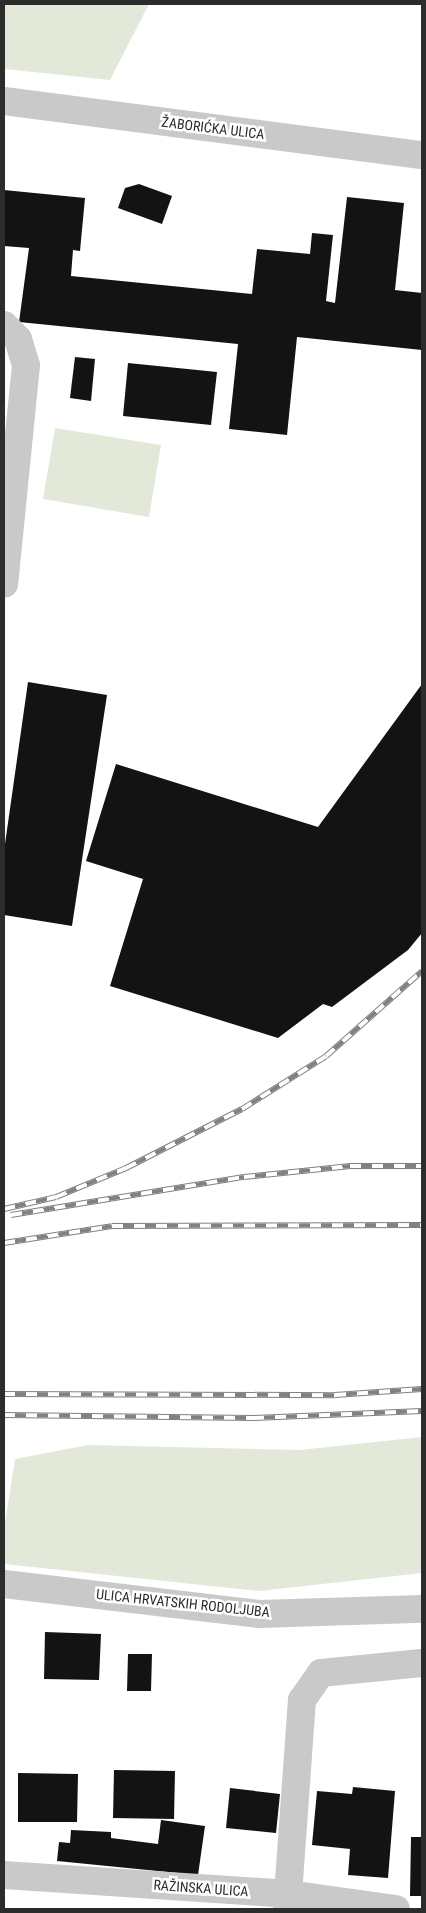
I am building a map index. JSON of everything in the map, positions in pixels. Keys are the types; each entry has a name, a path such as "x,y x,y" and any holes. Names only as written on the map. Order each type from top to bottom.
{"street":[{"name":"ŽABORIĆKA ULICA","path":"4,101 422,155"},
{"path":"4,325 18,339 26,365 4,584"},
{"name":"ULICA HRVATSKIH RODOLJUBA","path":"4,1584 259,1614 422,1609"},
{"path":"288,1902 302,1700 321,1673 422,1663"},
{"name":"RAŽINSKA ULICA","path":"4,1875 288,1902 396,1909"}],"green space":[{"path":"4,4 149,4 110,80 4,69"},
{"path":"55,428 161,445 149,517 43,499"},
{"path":"422,1437 422,1573 259,1591 4,1564 4,1530 15,1459 88,1445 300,1450"}],"building":[{"path":"139,184 172,196 162,224 118,208 125,188"},
{"path":"4,190 85,198 80,251 73,250 71,276 252,294 257,249 310,254 312,233 333,235 326,301 335,303 347,197 404,203 395,290 422,293 422,350 297,337 287,435 229,429 238,344 19,322 29,248 4,246"},
{"path":"75,357 95,359 91,401 70,398"},
{"path":"128,363 217,372 211,425 123,416"},
{"path":"28,682 107,695 72,926 4,915 4,851"},
{"path":"422,684 422,933 408,950 332,1007 323,1004 278,1038 110,986 143,879 86,861 116,764 318,827"},
{"path":"45,1632 101,1634 99,1680 44,1679"},
{"path":"128,1654 152,1654 151,1691 127,1691"},
{"path":"114,1770 175,1771 174,1819 113,1818"},
{"path":"18,1773 78,1774 77,1822 18,1822"},
{"path":"353,1787 395,1791 388,1878 348,1875 350,1849 312,1845 317,1791 352,1794"},
{"path":"230,1788 280,1794 276,1833 226,1828"},
{"path":"161,1820 205,1826 198,1875 57,1861 59,1842 70,1843 71,1830 111,1832 111,1838 158,1844"},
{"path":"411,1837 422,1837 422,1896 410,1896"}],"railway":[{"path":"4,1209 56,1197 126,1168 242,1109 326,1056 422,971"},
{"path":"11,1215 244,1177 350,1166 422,1166"},
{"path":"4,1243 112,1226 422,1225"},
{"path":"4,1394 335,1395 422,1389"},
{"path":"4,1415 253,1418 422,1411"}]}
